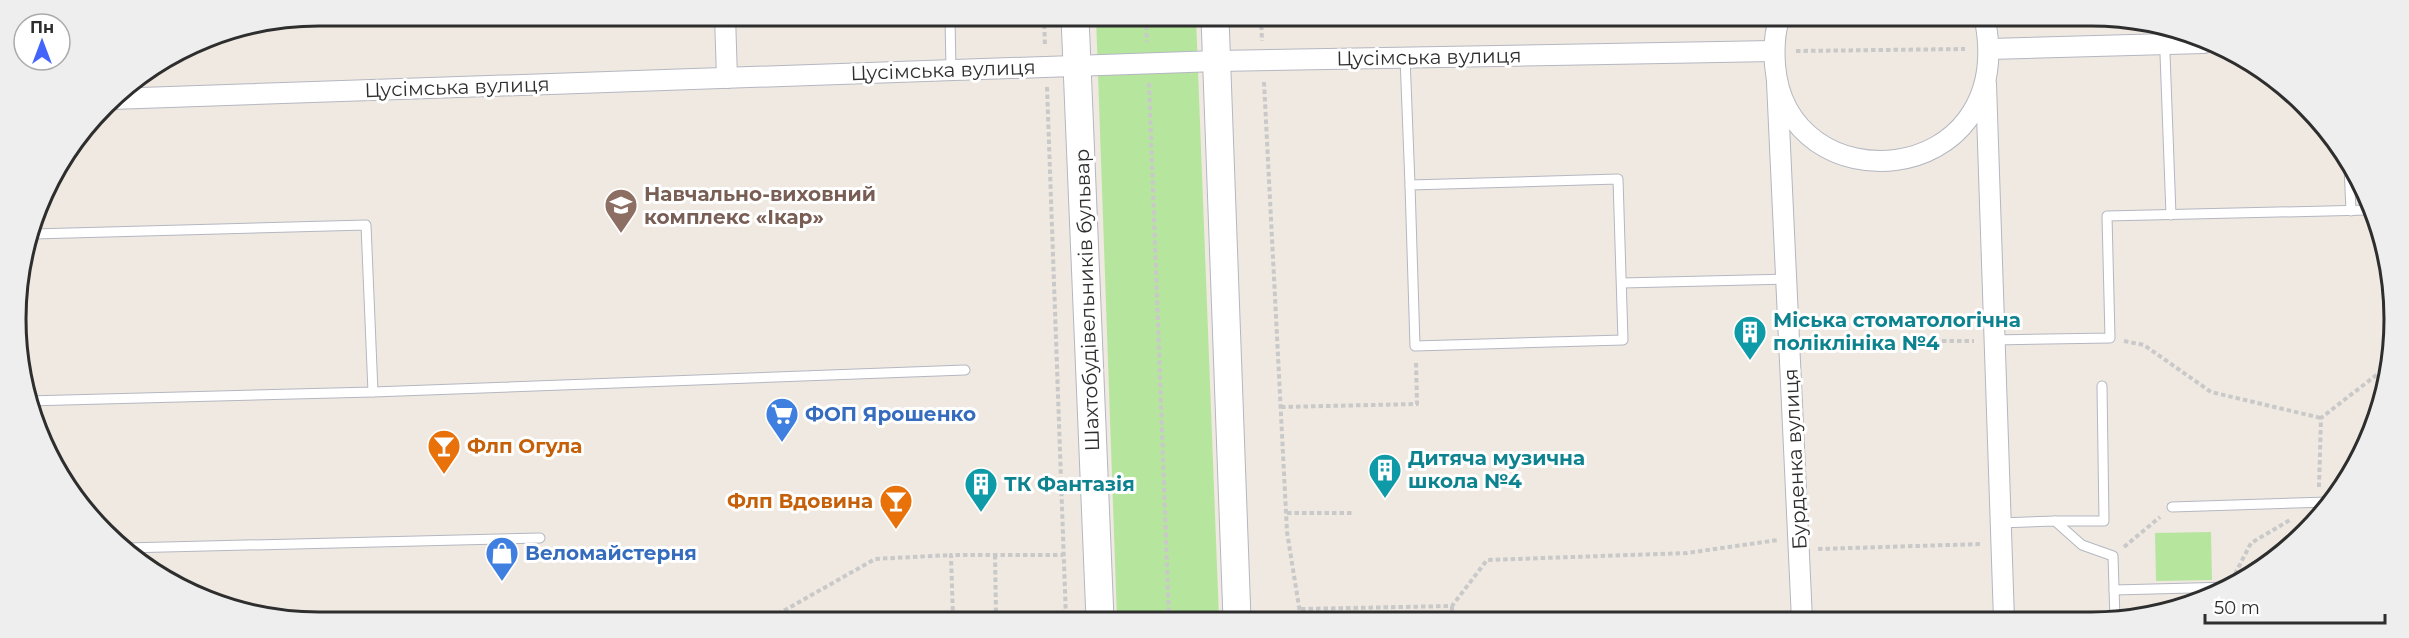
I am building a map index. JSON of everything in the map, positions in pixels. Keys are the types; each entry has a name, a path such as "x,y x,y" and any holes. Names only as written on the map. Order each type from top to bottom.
{"main road":[{"name":"Шахтобудівельників бульвар","path":"1075,26 1100,612"},
{"path":"1215,26 1237,612"}],"street":[{"path":"724,26 727,78"},
{"name":"Бурденка вулиця","path":"1777,26 1774,51 1802,612"},
{"path":"1986,26 1990,49 1986,84 2004,612"},
{"path":"1990,49 2164,36"},
{"name":"Цусімська вулиця","path":"124,99 1217,61 1774,51"},
{"path":"1777,82 1788,108 1799,125 1819,143 1853,159 1876,162 1897,162 1930,152 1960,129 1976,109 1986,84"}],"lane":[{"path":"950,26 951,70"},
{"path":"2164,36 2171,215"},
{"path":"1405,57 1415,346 1623,340 1618,179 1410,185"},
{"path":"2349,182 2350,211"},
{"path":"1993,340 2110,338 2108,216 2362,210"},
{"path":"39,234 366,225 373,392"},
{"path":"1622,283 1786,279"},
{"path":"38,401 373,392 965,370"},
{"path":"2000,523 2104,521 2102,386"},
{"path":"2172,507 2320,502"},
{"path":"2055,521 2082,545 2113,556 2115,611"},
{"path":"135,548 540,538"},
{"path":"2114,590 2207,588"}],"path":[{"path":"1044,26 1065,612"},
{"path":"1146,26 1169,612"},
{"path":"1261,26 1287,513 1301,609 1452,606"},
{"path":"1774,51 1990,49"},
{"path":"2110,338 2144,345 2211,392 2321,418"},
{"path":"1912,341 1993,340"},
{"path":"1281,407 1417,404 1415,346"},
{"path":"2321,418 2378,373"},
{"path":"2321,418 2323,498"},
{"path":"2236,574 2251,543 2317,505"},
{"path":"2113,556 2172,507"},
{"path":"1287,513 1352,513"},
{"path":"1452,612 1452,606 1487,560 1687,553 1800,543 2001,543"},
{"path":"782,612 875,559 951,555 1064,555"},
{"path":"951,555 953,612"},
{"path":"995,555 996,612"}],"green space":[{"path":"1096,26 1196,26 1219,612 1117,612"},
{"path":"2211,532 2212,580 2156,581 2155,533"}],"place":[{"name":"Навчально-виховний комплекс «Ікар»","path":"621,234"},
{"name":"Міська стоматологічна поліклініка №4","path":"1750,361"},
{"name":"ФОП Ярошенко","path":"782,443"},
{"name":"Флп Огула","path":"444,475"},
{"name":"Дитяча музична школа №4","path":"1385,499"},
{"name":"ТК Фантазія","path":"981,513"},
{"name":"Флп Вдовина","path":"896,530"},
{"name":"Веломайстерня","path":"502,582"}]}
